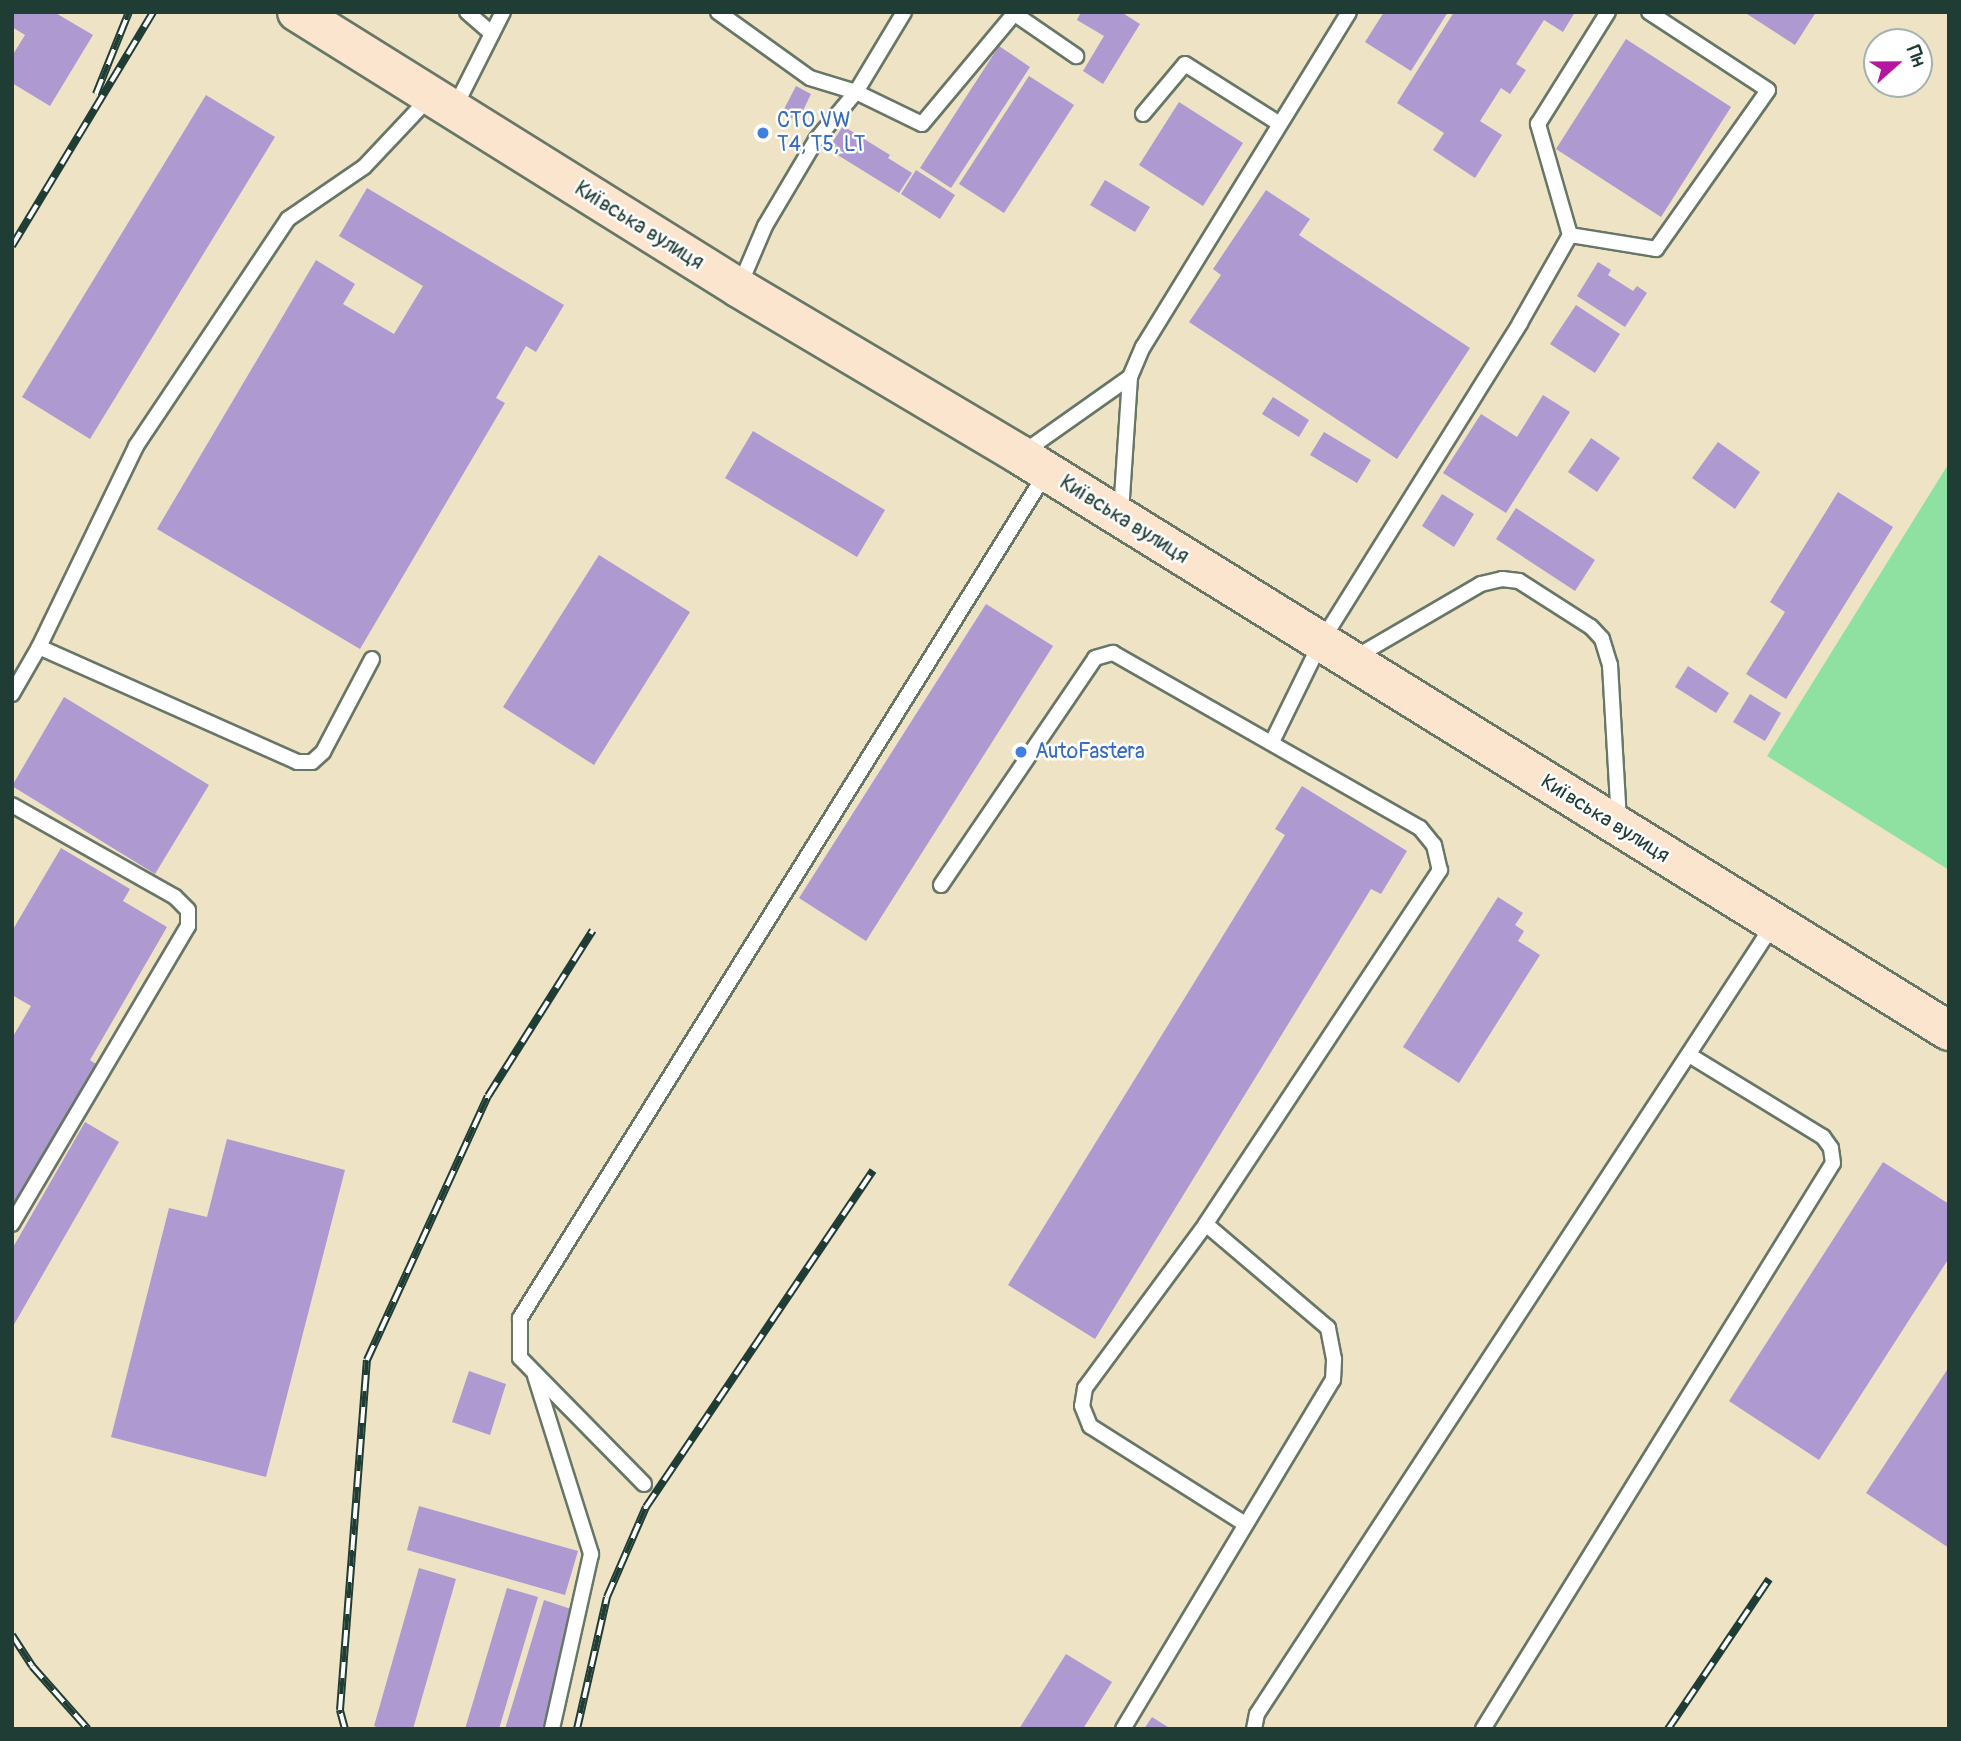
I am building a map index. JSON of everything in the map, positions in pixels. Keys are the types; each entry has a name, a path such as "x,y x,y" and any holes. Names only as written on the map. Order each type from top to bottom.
{"main road":[{"name":"Київська вулиця","path":"297,12 739,288 1033,463 1949,1031"}],"lane":[{"path":"467,12 492,34"},
{"path":"12,694 39,647 136,446 288,219 364,167 442,103 492,34 503,12"},
{"path":"718,12 810,78 856,92 922,124 1013,13 1076,56"},
{"path":"739,288 765,226 816,140 856,92 904,12"},
{"path":"1120,518 1130,377 1143,346 1349,12"},
{"path":"1272,743 1335,651 1570,234 1538,124 1608,12"},
{"path":"1570,234 1656,249 1768,90 1649,12"},
{"path":"1143,114 1185,64 1280,124"},
{"path":"644,1484 520,1358 520,1318 1033,463 1130,377"},
{"path":"1335,651 1481,584 1502,579 1519,581 1591,627 1601,639 1610,665 1619,828"},
{"path":"39,647 297,762 312,762 323,752 372,659"},
{"path":"941,885 1096,658 1113,653 1420,828 1434,845 1440,870 1206,1224 1085,1388 1082,1406 1090,1426 1245,1524"},
{"path":"12,805 175,897 188,910 188,926 12,1224"},
{"path":"1254,1729 1257,1714 1774,924"},
{"path":"1483,1729 1833,1163 1831,1148 1823,1137 1689,1055"},
{"path":"1123,1729 1333,1380 1334,1359 1328,1328 1206,1224"},
{"path":"533,1371 591,1554 552,1729"}],"green space":[{"path":"1949,463 1949,870 1767,756"}],"building":[{"path":"12,12 54,12 93,35 50,106 12,83 12,56 25,35 12,27"},
{"path":"1081,12 1121,12 1140,24 1103,84 1083,71 1104,36 1077,20"},
{"path":"1384,12 1448,12 1411,71 1365,42"},
{"path":"1454,12 1575,12 1563,32 1544,20 1516,64 1526,70 1510,94 1501,88 1480,121 1502,135 1475,178 1433,150 1444,133 1397,103"},
{"path":"1744,12 1816,12 1795,45"},
{"path":"1626,39 1731,107 1661,217 1556,149"},
{"path":"999,46 1030,67 951,188 920,168"},
{"path":"1029,76 1074,105 1004,213 959,184"},
{"path":"796,86 811,94 798,121 782,113"},
{"path":"206,95 275,137 90,439 22,397"},
{"path":"1179,102 1243,143 1203,206 1139,165"},
{"path":"843,126 890,155 888,158 912,173 899,193 828,149"},
{"path":"916,170 955,195 940,219 901,194"},
{"path":"1105,180 1150,207 1135,232 1090,205"},
{"path":"367,188 564,305 536,352 526,346 496,398 505,403 360,649 157,529 316,260 355,284 343,304 394,334 423,286 339,236"},
{"path":"1266,190 1310,219 1299,235 1470,348 1397,459 1189,322 1221,275 1213,269"},
{"path":"1598,262 1611,270 1608,275 1633,291 1637,286 1647,293 1625,327 1577,296"},
{"path":"1576,305 1620,334 1595,373 1550,344"},
{"path":"1543,395 1570,412 1506,513 1443,473 1481,414 1517,437"},
{"path":"1273,397 1309,420 1299,437 1262,414"},
{"path":"753,431 885,510 857,557 725,478"},
{"path":"1324,432 1371,460 1357,483 1310,455"},
{"path":"1591,438 1620,458 1597,492 1568,472"},
{"path":"1718,442 1760,472 1735,509 1692,478"},
{"path":"1838,492 1893,527 1786,699 1746,674 1785,612 1770,602"},
{"path":"1442,494 1474,514 1454,547 1422,526"},
{"path":"1516,508 1595,560 1575,591 1496,539"},
{"path":"599,555 690,612 594,765 503,707"},
{"path":"986,604 1053,646 866,941 799,898"},
{"path":"1688,666 1729,693 1716,713 1675,687"},
{"path":"1750,694 1781,713 1765,741 1733,722"},
{"path":"64,697 209,785 155,874 12,786"},
{"path":"1302,786 1407,851 1381,894 1371,889 1095,1339 1008,1285 1285,835 1275,829"},
{"path":"61,848 130,889 123,901 167,927 90,1060 96,1064 12,1206 12,1038 31,1006 12,995 12,931"},
{"path":"1498,897 1523,913 1515,925 1524,931 1518,941 1540,955 1459,1083 1403,1047"},
{"path":"85,1122 119,1142 12,1328 12,1249"},
{"path":"227,1139 345,1170 266,1477 111,1437 169,1208 207,1217"},
{"path":"1883,1162 1949,1204 1949,1258 1819,1460 1729,1401"},
{"path":"1949,1367 1949,1548 1866,1493"},
{"path":"469,1371 506,1384 490,1435 452,1422"},
{"path":"419,1506 578,1551 565,1595 407,1550"},
{"path":"419,1568 456,1579 413,1729 384,1729 374,1726"},
{"path":"507,1588 538,1597 499,1729 465,1729"},
{"path":"544,1600 577,1611 542,1729 505,1729"},
{"path":"1066,1654 1112,1682 1083,1729 1019,1729"},
{"path":"1152,1717 1171,1729 1144,1729"}],"railway":[{"path":"96,94 129,12"},
{"path":"12,246 153,12"},
{"path":"345,1729 340,1710 367,1360 488,1096 593,930"},
{"path":"577,1729 607,1597 646,1507 873,1170"},
{"path":"1668,1729 1769,1579"},
{"path":"12,1635 32,1666 88,1729"}],"place":[{"name":"СТО VW T4, T5, LT","path":"763,133"},
{"name":"AutoFastera","path":"1021,752"}]}
